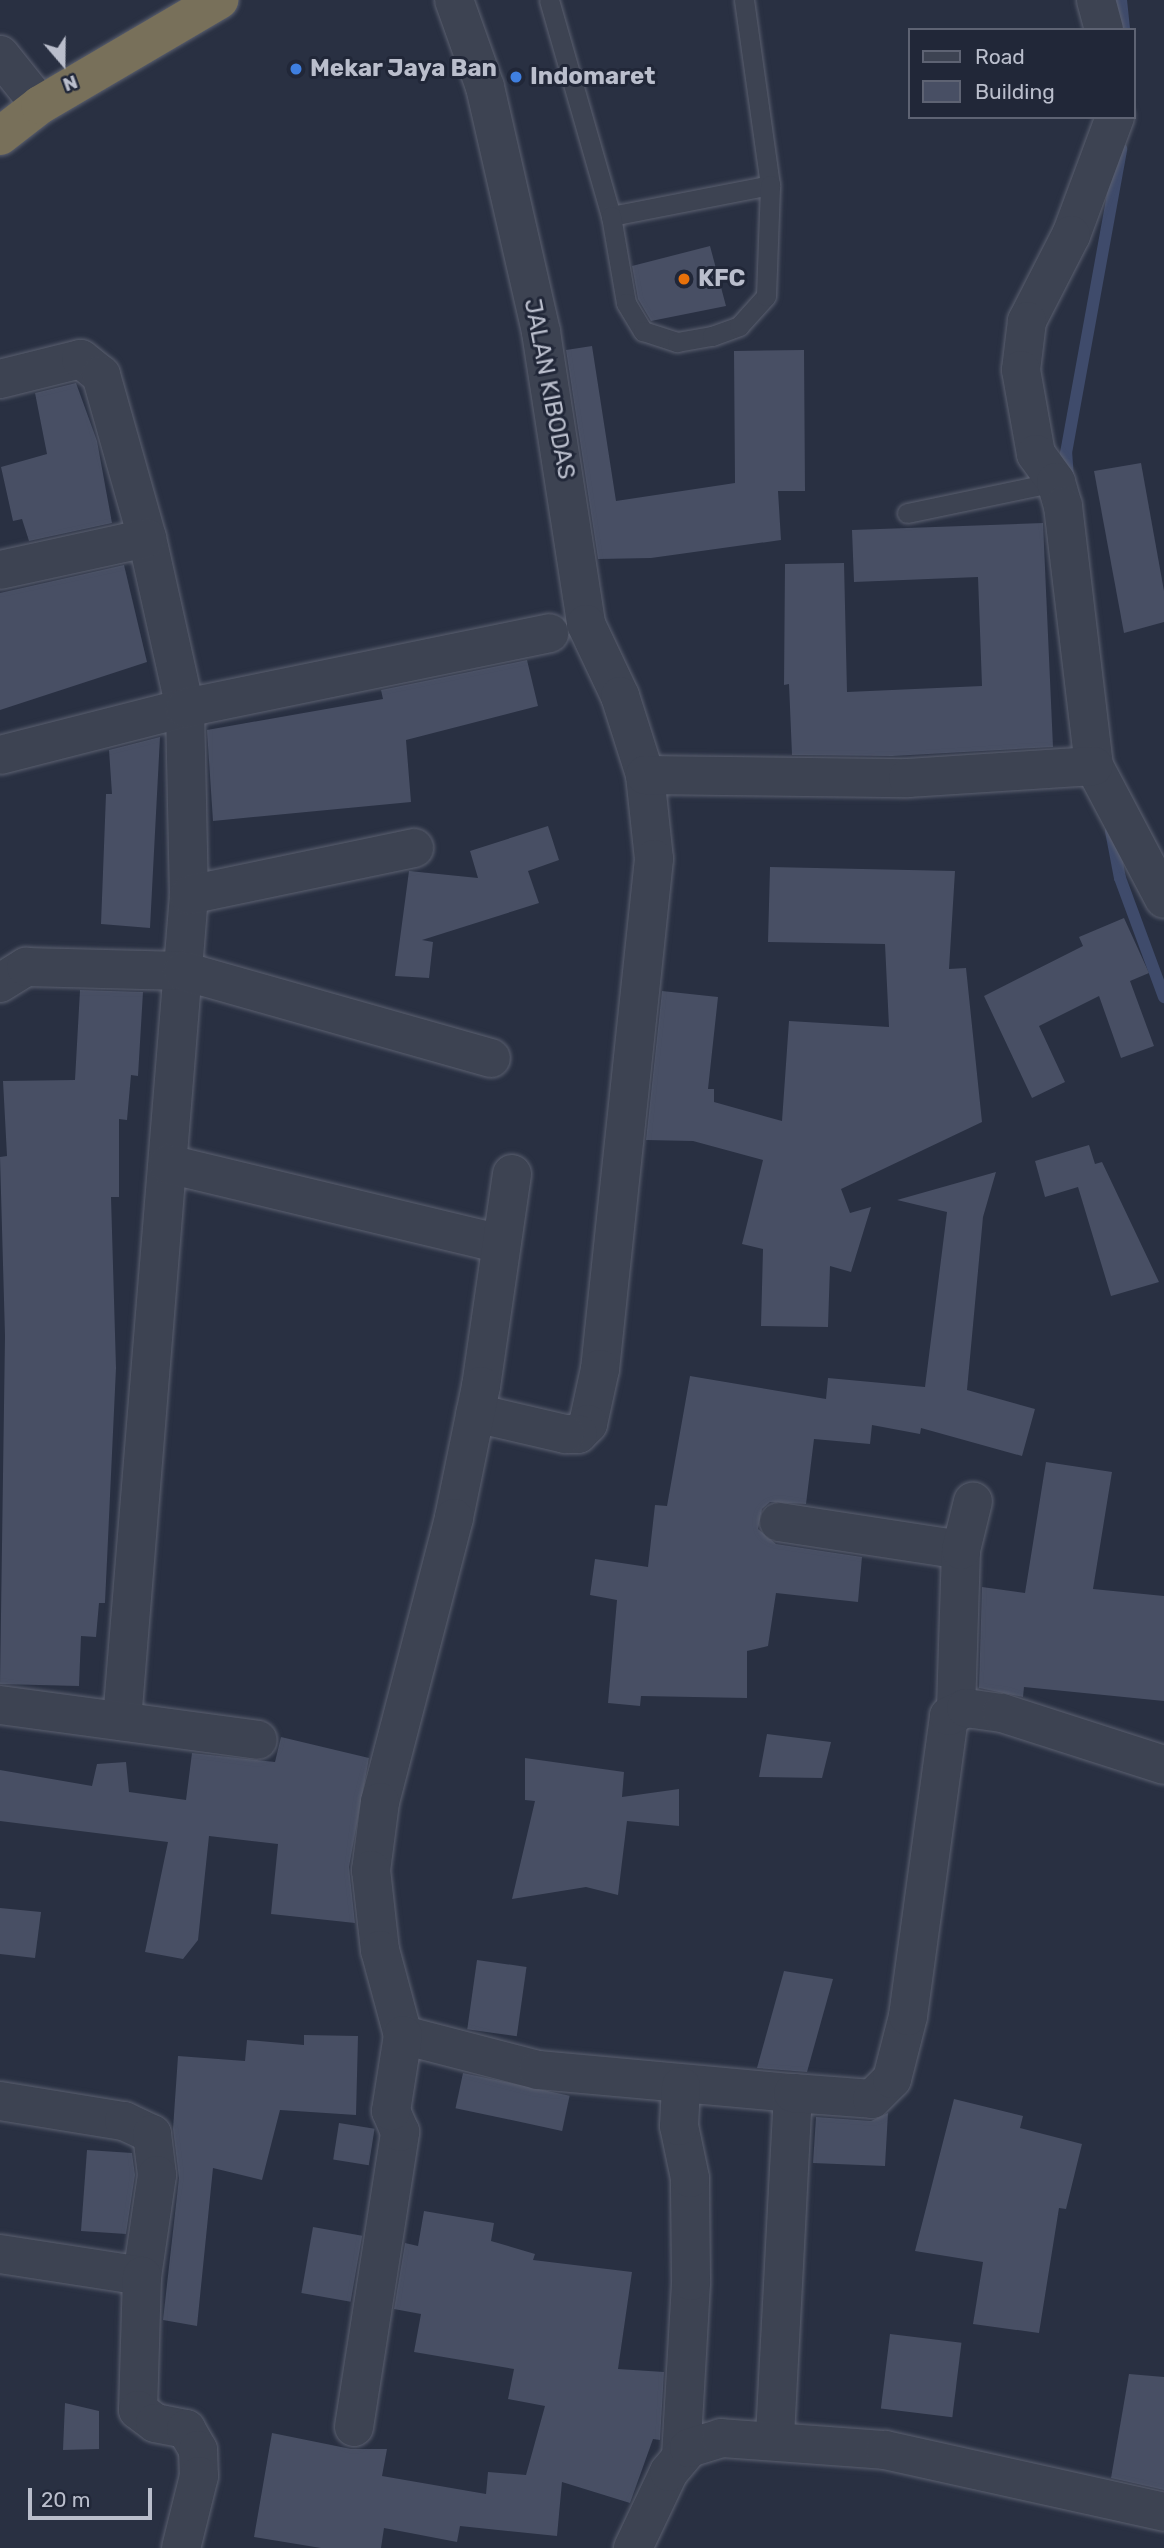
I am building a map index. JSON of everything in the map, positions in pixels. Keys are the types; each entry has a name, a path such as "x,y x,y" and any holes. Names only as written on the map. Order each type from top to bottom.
{"highway":[{"path":"0,135 40,104 219,0"}],"street":[{"name":"JALAN KIBODAS","path":"454,0 485,88 541,332 586,624 620,696 645,775 654,859 595,1399 578,1434 475,1413"},
{"path":"1096,0 1103,28"},
{"path":"0,55 40,104"},
{"path":"1114,119 1071,234 1027,321 1023,342 1023,393 1036,454 1056,482 1068,540 1094,766 1164,899"},
{"path":"0,379 70,360 96,367 147,538 185,708 189,895 122,1721"},
{"path":"0,570 147,538"},
{"path":"0,755 185,708 549,633"},
{"path":"645,775 908,778 1094,766"},
{"path":"189,895 414,848"},
{"path":"0,983 26,967 183,971 491,1058"},
{"path":"168,1164 500,1244"},
{"path":"354,2427 400,2132 391,2111 403,2035 380,1950 371,1870 380,1802 454,1518 475,1413 512,1174"},
{"path":"403,2035 538,2070 681,2085 873,2099 892,2079 908,2015 942,1735 956,1711 961,1550 973,1501"},
{"path":"779,1522 961,1550"},
{"path":"0,1705 258,1740"},
{"path":"956,1711 1002,1713 1164,1765"},
{"path":"633,2548 681,2457 691,2281 690,2178 679,2126 681,2085"},
{"path":"775,2440 793,2092"},
{"path":"0,2101 124,2121 152,2134 158,2175 142,2276 138,2410 155,2423 186,2429 198,2450 199,2476 181,2548"},
{"path":"0,2254 142,2276"},
{"path":"681,2457 700,2443 721,2438 885,2450 975,2466 1089,2499 1164,2512"}],"lane":[{"path":"550,0 611,216 626,303 643,331 677,342 712,336 739,326 766,296 770,185 744,0"},
{"path":"611,216 770,185"},
{"path":"907,513 1056,482"}],"building":[{"path":"710,246 726,306 651,321 638,299 632,266"},
{"path":"592,346 616,501 735,483 734,351 804,350 805,491 778,491 781,540 651,558 598,559 566,350"},
{"path":"76,383 97,441 112,523 29,541 22,519 13,521 1,467 47,454 35,393"},
{"path":"1141,463 1164,591 1164,622 1124,633 1094,471"},
{"path":"1043,523 1053,747 892,756 792,755 789,684 784,685 785,564 844,563 847,692 982,686 978,577 854,582 852,530"},
{"path":"124,565 147,662 0,710 0,593"},
{"path":"527,660 538,706 406,740 411,802 213,821 207,730 383,699 381,690"},
{"path":"160,737 150,928 101,924 106,794 112,794 109,750"},
{"path":"548,826 559,860 528,871 539,903 422,940 433,942 429,978 395,976 409,871 478,878 470,851"},
{"path":"770,867 955,871 949,969 966,968 982,1122 841,1189 850,1213 871,1207 851,1272 830,1266 828,1327 761,1326 763,1249 742,1244 763,1160 693,1141 646,1140 662,991 718,997 708,1089 714,1089 714,1102 782,1121 789,1021 889,1027 885,944 768,942"},
{"path":"1124,918 1149,973 1130,981 1154,1046 1121,1058 1099,996 1039,1026 1065,1082 1032,1098 984,996 1083,946 1079,937"},
{"path":"80,990 143,992 138,1076 131,1075 127,1120 119,1119 119,1197 111,1197 116,1368 105,1603 99,1603 96,1637 81,1636 79,1686 0,1684 5,1336 0,1157 7,1156 3,1081 75,1080"},
{"path":"1089,1145 1095,1164 1102,1162 1159,1282 1111,1296 1078,1187 1045,1197 1035,1161"},
{"path":"996,1172 983,1217 967,1390 1035,1409 1022,1456 921,1428 920,1434 872,1425 870,1444 814,1439 806,1504 770,1502 762,1509 758,1529 776,1544 862,1557 858,1602 776,1593 768,1646 747,1651 747,1698 641,1696 640,1706 608,1703 617,1600 590,1595 595,1559 648,1567 655,1505 667,1506 690,1376 826,1399 828,1378 925,1387 947,1212 897,1200"},
{"path":"1046,1462 1112,1472 1093,1589 1164,1596 1164,1701 1024,1687 1023,1697 979,1688 982,1587 1025,1593"},
{"path":"767,1734 831,1742 822,1778 759,1777"},
{"path":"281,1737 369,1758 349,1867 355,1923 271,1914 278,1844 209,1836 198,1940 183,1959 145,1952 168,1842 0,1821 0,1770 92,1786 97,1764 126,1762 129,1792 186,1800 192,1753 275,1762"},
{"path":"525,1758 624,1772 622,1797 679,1789 679,1826 627,1821 618,1895 586,1887 512,1899 535,1801 525,1800"},
{"path":"0,1908 41,1912 35,1958 0,1954"},
{"path":"477,1960 527,1967 517,2036 467,2029"},
{"path":"784,1971 833,1979 807,2072 757,2068"},
{"path":"304,2035 358,2036 356,2115 280,2110 262,2180 213,2168 197,2326 163,2320 179,2178 173,2129 178,2056 245,2061 247,2040 304,2045"},
{"path":"463,2073 570,2096 562,2131 456,2108"},
{"path":"954,2099 1023,2116 1020,2128 1082,2144 1066,2209 1059,2208 1039,2333 973,2324 983,2262 915,2251"},
{"path":"888,2113 885,2166 813,2163 816,2117 871,2121"},
{"path":"339,2123 375,2129 369,2165 333,2160"},
{"path":"87,2150 132,2153 135,2175 126,2234 81,2231"},
{"path":"424,2211 494,2223 491,2241 535,2254 533,2260 632,2272 618,2369 664,2372 660,2440 653,2439 630,2503 562,2482 557,2536 460,2526 457,2542 384,2528 381,2548 321,2548 254,2537 272,2433 351,2449 387,2449 382,2476 486,2494 488,2472 526,2475 545,2406 508,2399 514,2369 414,2352 421,2314 394,2309 405,2243 418,2246"},
{"path":"313,2227 362,2236 351,2302 301,2293"},
{"path":"890,2334 961,2343 952,2417 881,2408"},
{"path":"1129,2374 1164,2377 1164,2490 1111,2478"},
{"path":"65,2403 99,2411 99,2449 63,2450"}],"waterway":[{"path":"1121,0 1124,28"},
{"path":"1068,479 1066,453 1121,149"},
{"path":"1111,831 1120,878 1164,997"}],"place":[{"name":"Mekar Jaya Ban","path":"296,69"},
{"name":"Indomaret","path":"516,77"},
{"name":"KFC","path":"684,279"}]}
